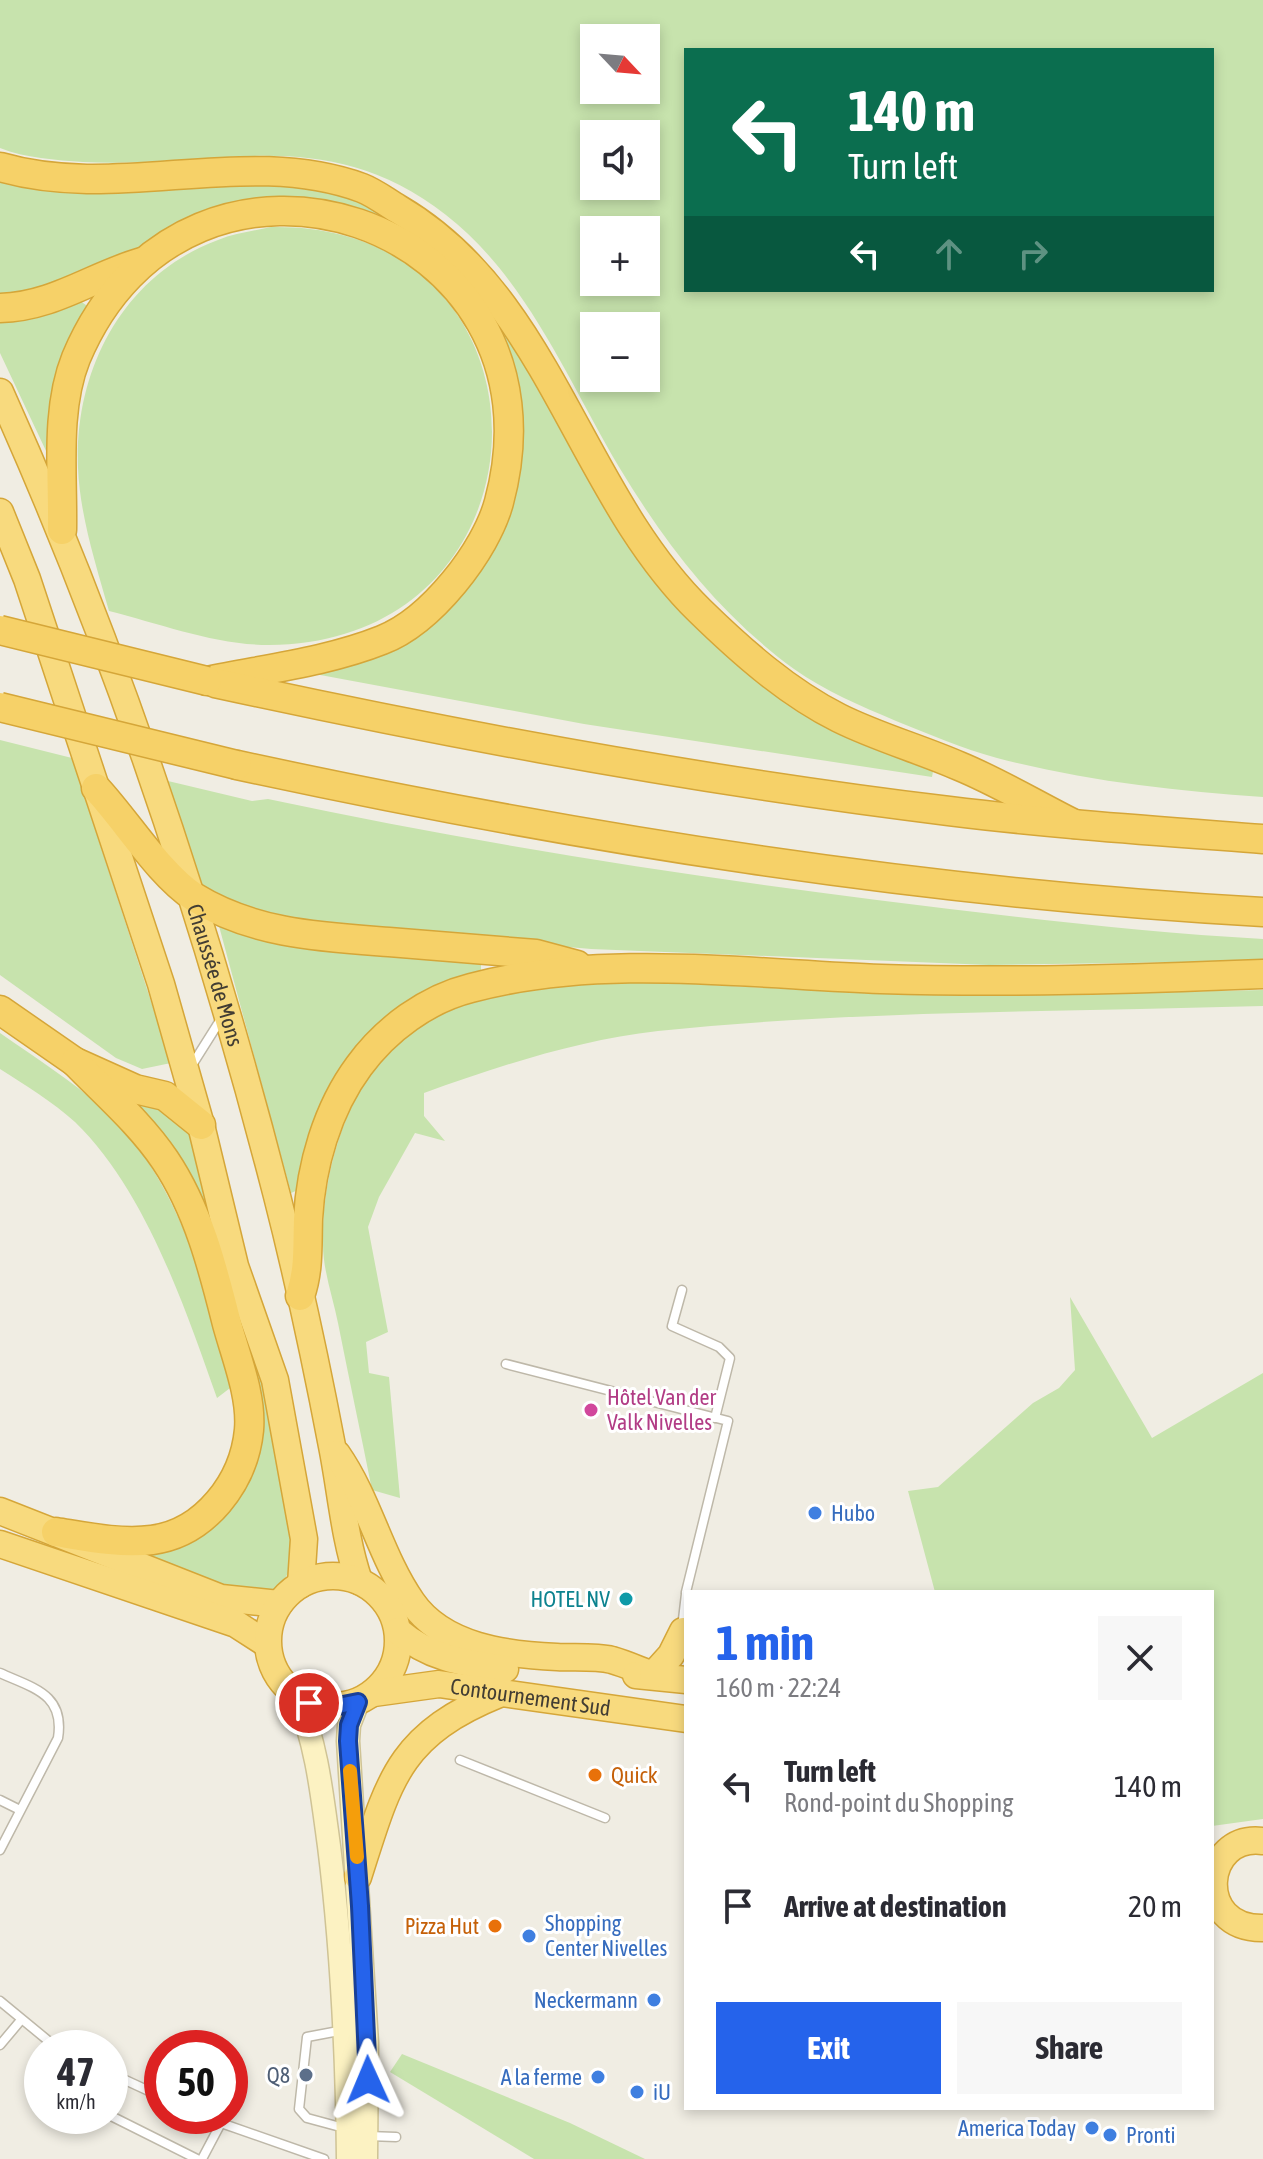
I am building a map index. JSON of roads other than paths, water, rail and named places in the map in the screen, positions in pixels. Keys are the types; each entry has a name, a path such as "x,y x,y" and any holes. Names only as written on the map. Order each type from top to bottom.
{"highway":[{"path":"0,167 65,181 243,170 306,173 364,189 419,221 458,251 500,301 539,360 648,550 698,609 769,673 839,718 961,767 1074,824"},
{"path":"62,530 63,416 76,360 105,305 143,262 171,242 208,223 261,213 314,210 374,226 424,256 464,299 493,342 509,394 510,462 494,520 465,571 427,609 385,639 328,656 207,681"},
{"path":"0,308 53,300 113,270 143,262"},
{"name":"Chaussée de Mons","path":"0,392 62,530 193,896 300,1296 333,1448 349,1552 359,1581"},
{"path":"0,512 27,579 187,1072 235,1266 275,1380 304,1539 301,1584"},
{"path":"0,630 207,681 421,727 755,785 1074,824 1263,839"},
{"path":"0,707 237,765 573,832 740,858 1122,904 1263,912"},
{"path":"96,788 131,826 165,873 193,896 236,918 278,932 536,954 591,968"},
{"path":"300,1296 309,1272 308,1219 323,1135 359,1066 389,1033 430,1002 509,980 591,968 1017,981 1263,974"},
{"path":"0,1010 75,1062 135,1089 165,1096 201,1125"},
{"path":"56,1532 103,1540 151,1540 174,1535 202,1518 225,1495 241,1462 249,1429 245,1395 209,1252 189,1206 166,1162 143,1133 75,1062"},
{"path":"333,1448 357,1484 396,1574 414,1605 445,1632 480,1648 546,1657 610,1660 653,1675 684,1634"},
{"path":"0,1511 100,1553 221,1598 279,1604"},
{"path":"0,1544 195,1608 236,1624 267,1644"},
{"path":"330,1576 359,1581 385,1601 398,1631 398,1654 389,1676 366,1698 333,1707 297,1697 277,1676 267,1644 270,1623 279,1604 301,1584 330,1576"},
{"name":"Contournement Sud","path":"398,1631 441,1658 458,1662 559,1674 653,1675 684,1680"},
{"name":"Contournement Sud","path":"366,1698 439,1684 684,1719"},
{"path":"358,1877 389,1786 406,1758 441,1721 500,1693"},
{"path":"1214,1874 1221,1848 1263,1841"},
{"path":"1214,1890 1225,1915 1237,1924 1263,1928"}],"main road":[{"path":"297,1697 313,1742 324,1808 337,1907 345,2029 357,2077"},
{"path":"348,2159 357,2133 358,1877 348,1741 349,1725 366,1698"},
{"path":"357,2133 366,2159"}],"lane":[{"path":"187,1072 226,1011"},
{"path":"682,1290 672,1326 719,1347 730,1358 715,1418"},
{"path":"506,1364 728,1421 687,1590"},
{"path":"684,1603 681,1618 684,1634"},
{"path":"0,1673 48,1695 61,1721 58,1738 0,1850"},
{"path":"460,1760 605,1818"},
{"path":"0,1800 20,1810"},
{"path":"0,2001 34,2030"},
{"path":"0,2045 21,2020"},
{"path":"345,2029 307,2037 299,2109 307,2118 357,2133 396,2137"},
{"path":"128,2124 199,2159 214,2134"},
{"path":"248,2134 324,2159"}],"place":[{"name":"Hôtel Van der Valk Nivelles","path":"591,1410"},
{"name":"Hubo","path":"815,1513"},
{"name":"HOTEL NV","path":"626,1599"},
{"name":"Quick","path":"595,1775"},
{"name":"Pizza Hut","path":"495,1926"},
{"name":"Shopping Center Nivelles","path":"529,1936"},
{"name":"Neckermann","path":"654,2000"},
{"name":"Q8","path":"306,2075"},
{"name":"A la ferme","path":"598,2077"},
{"name":"iU","path":"637,2092"},
{"name":"America Today","path":"1092,2128"},
{"name":"Pronti","path":"1110,2135"}]}
